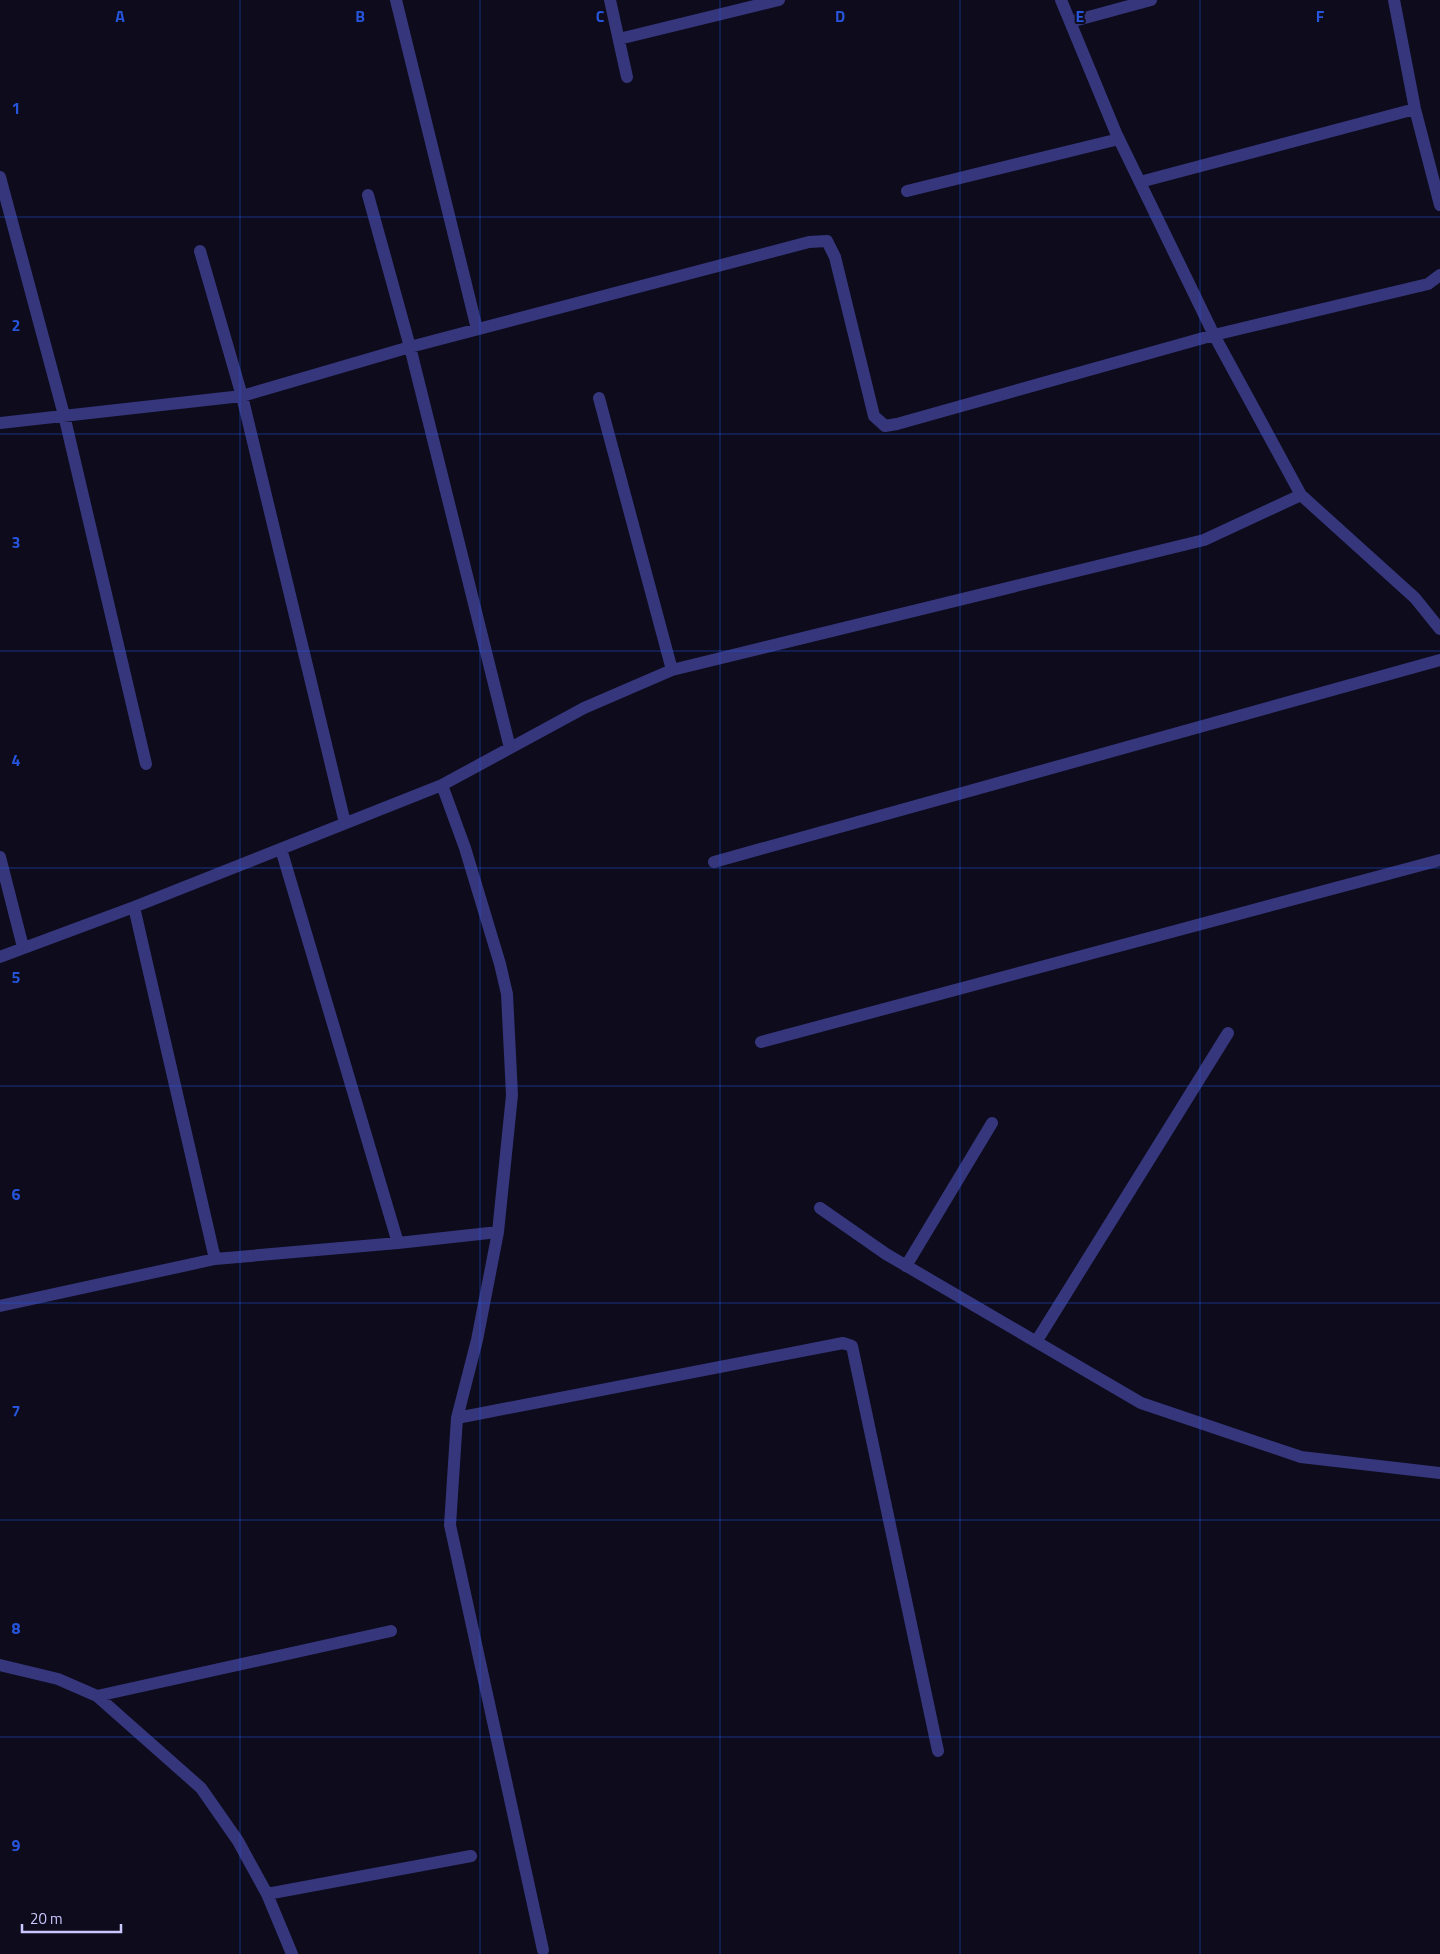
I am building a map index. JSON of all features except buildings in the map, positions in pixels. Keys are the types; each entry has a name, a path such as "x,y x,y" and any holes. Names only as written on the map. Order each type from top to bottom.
{"street":[{"path":"396,0 477,329"},
{"path":"610,0 628,77"},
{"path":"1061,0 1119,139 1214,335 1301,495 1415,598 1440,629"},
{"path":"1070,22 1151,0"},
{"path":"1394,0 1415,109 1440,205"},
{"path":"619,39 771,1"},
{"path":"1140,182 1415,109"},
{"path":"907,191 1119,139"},
{"path":"0,178 64,415 146,764"},
{"path":"368,195 410,347 510,748"},
{"path":"0,423 242,396 410,347 809,242 827,241 835,257 874,416 884,426 897,424 1214,335 1428,284 1440,275"},
{"path":"200,251 242,396 345,823"},
{"path":"599,398 672,670"},
{"path":"0,956 134,907 442,786 584,708 672,670 1204,540 1301,495"},
{"path":"714,862 1440,660"},
{"path":"442,786 484,905 500,964 506,994 512,1095 498,1232 476,1340 457,1418 450,1525 543,1950"},
{"path":"281,849 398,1243"},
{"path":"0,857 23,947"},
{"path":"761,1042 1440,860"},
{"path":"134,907 215,1259"},
{"path":"1036,1342 1228,1033"},
{"path":"906,1266 992,1122"},
{"path":"820,1208 886,1254 1141,1403 1301,1457 1440,1473"},
{"path":"0,1306 215,1259 498,1232"},
{"path":"457,1418 843,1343 852,1346 938,1751"},
{"path":"97,1696 390,1631"},
{"path":"0,1666 58,1678 97,1696 201,1788 238,1841 267,1894 292,1954"},
{"path":"267,1894 471,1856"}]}
